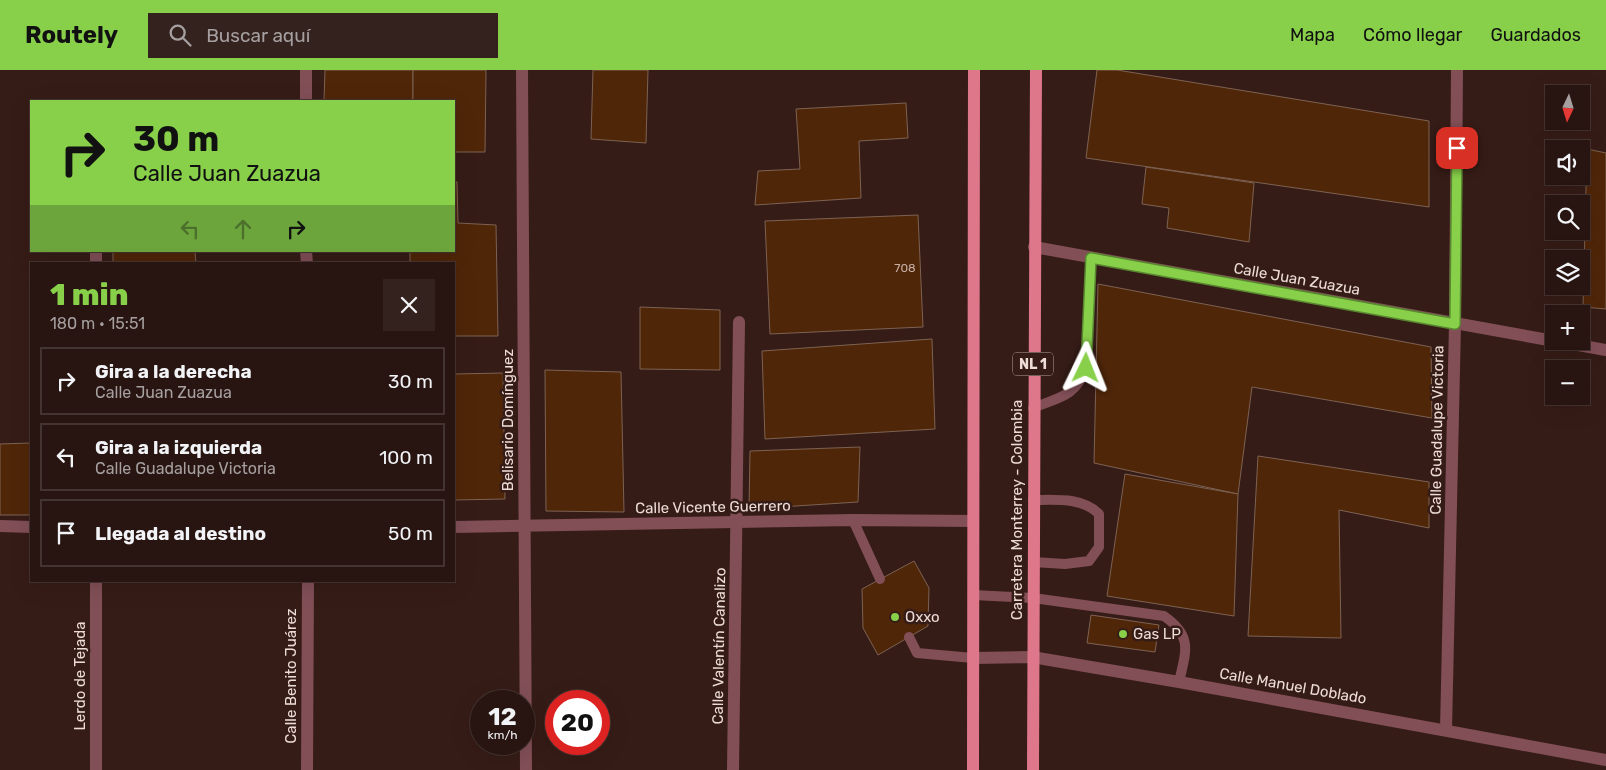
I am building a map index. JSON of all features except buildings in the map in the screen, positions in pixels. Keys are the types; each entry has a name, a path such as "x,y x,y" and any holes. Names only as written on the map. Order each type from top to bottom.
{"main road":[{"path":"973,770 974,70"},
{"name":"Carretera Monterrey - Colombia","path":"1033,770 1033,408 1036,70"}],"street":[{"path":"306,70 306,100"},
{"name":"Belisario Domínguez","path":"522,70 526,770"},
{"name":"Calle Guadalupe Victoria","path":"1446,730 1455,324 1457,70"},
{"name":"Calle Juan Zuazua","path":"1034,247 1545,339"},
{"name":"Calle Valentín Canalizo","path":"733,770 739,322"},
{"name":"Calle Juan Zuazua","path":"1590,347 1606,350"},
{"name":"Calle Vicente Guerrero","path":"455,527 853,520 972,521"},
{"path":"0,526 30,527"},
{"name":"Lerdo de Tejada","path":"96,582 96,770"},
{"name":"Calle Benito Juárez","path":"307,770 308,582"},
{"name":"Calle Manuel Doblado","path":"973,658 1032,657 1606,760"}],"lane":[{"path":"1033,408 1067,394 1080,384 1086,368 1091,258"},
{"path":"1033,500 1068,501 1090,505 1099,514 1100,546 1089,561 1065,564 1033,562"},
{"path":"853,520 880,579"},
{"path":"973,595 1033,598 1164,616 1176,624 1187,646 1179,682"},
{"path":"909,637 917,653 973,658"}],"place":[{"name":"Oxxo","path":"895,617"},
{"name":"Gas LP","path":"1123,634"}],"route":[{"path":"1086,368 1091,258 1455,324 1457,148"}]}
